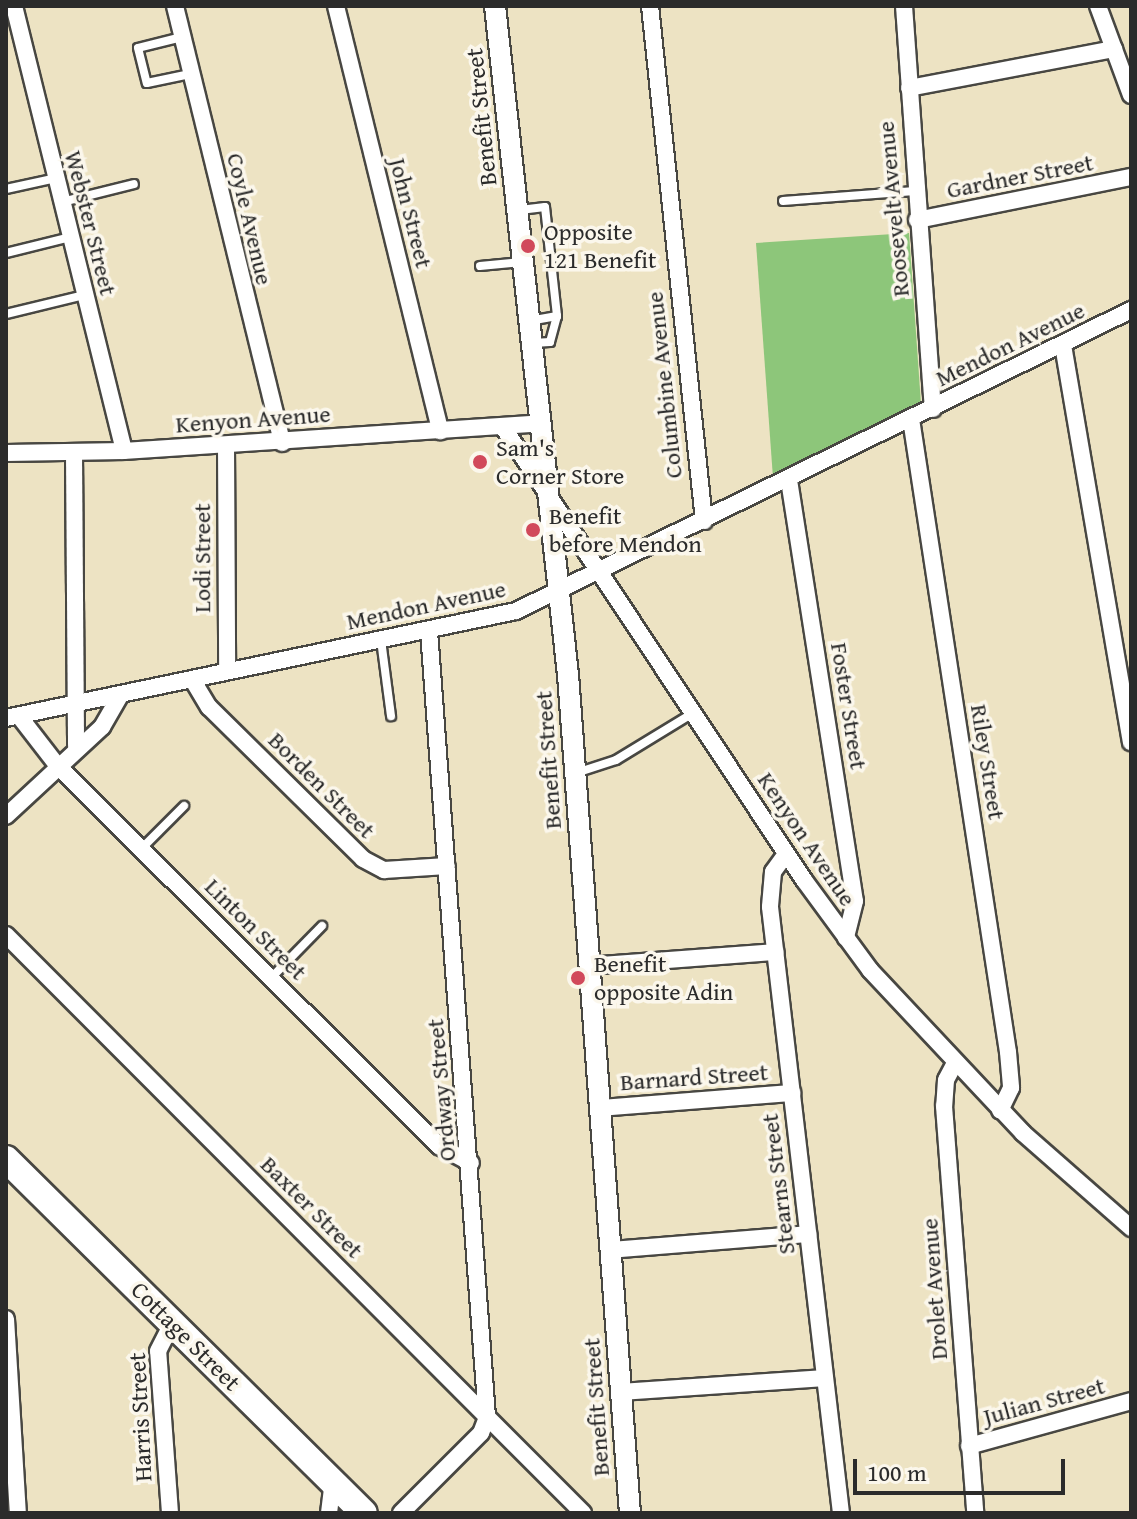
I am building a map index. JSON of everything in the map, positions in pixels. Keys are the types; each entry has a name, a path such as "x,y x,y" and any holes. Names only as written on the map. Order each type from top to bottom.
{"main road":[{"name":"Cottage Street","path":"6,1159 364,1513"}],"street":[{"name":"Coyle Avenue","path":"175,6 282,443"},
{"name":"John Street","path":"336,6 440,431"},
{"name":"Benefit Street","path":"495,6 560,591 630,1513"},
{"name":"Columbine Avenue","path":"650,6 704,521"},
{"name":"Roosevelt Avenue","path":"904,6 933,409"},
{"path":"1098,6 1131,95"},
{"name":"Webster Street","path":"12,12 124,451"},
{"path":"909,88 1114,49"},
{"name":"Gardner Street","path":"917,220 1131,177"},
{"name":"Mendon Avenue","path":"12,717 516,611 1131,310"},
{"path":"1063,345 1131,742"},
{"name":"Riley Street","path":"911,419 1008,1052 1011,1088 1000,1111"},
{"name":"Kenyon Avenue","path":"6,453 74,453 282,443 541,423"},
{"name":"Kenyon Avenue","path":"503,427 786,854 846,938 1000,1111 1131,1228"},
{"name":"Lodi Street","path":"226,445 227,671"},
{"path":"74,453 76,746"},
{"name":"Foster Street","path":"789,480 855,901 846,938"},
{"name":"Ordway Street","path":"429,631 471,1163 487,1417"},
{"name":"Borden Street","path":"192,679 209,707 363,859 384,870 447,866"},
{"path":"6,816 76,746 102,727 120,696"},
{"name":"Linton Street","path":"12,717 439,1146 471,1163"},
{"name":"Stearns Street","path":"786,854 770,882 775,952 841,1513"},
{"name":"Baxter Street","path":"6,935 583,1513"},
{"path":"589,966 775,952"},
{"name":"Drolet Avenue","path":"955,1063 946,1080 944,1106 975,1513"},
{"name":"Barnard Street","path":"600,1108 792,1093"},
{"path":"610,1250 808,1234"},
{"path":"6,1319 18,1513"},
{"name":"Harris Street","path":"170,1513 158,1351 173,1322"},
{"path":"621,1392 825,1378"},
{"name":"Julian Street","path":"969,1446 1131,1401"},
{"path":"401,1513 481,1433 487,1417"},
{"path":"329,1513 333,1481"}],"lane":[{"path":"182,37 138,48 147,83 190,74"},
{"path":"6,189 56,178"},
{"path":"62,202 134,184"},
{"path":"783,201 915,191"},
{"path":"518,210 545,207 557,316 550,342 532,343"},
{"path":"6,253 70,237"},
{"path":"480,266 523,262"},
{"path":"6,314 84,295"},
{"path":"530,321 557,316"},
{"path":"381,640 391,716"},
{"path":"575,773 616,760 693,713"},
{"path":"141,849 184,806"},
{"path":"270,978 322,926"}],"green space":[{"path":"909,233 921,404 773,478 756,243"}],"place":[{"name":"Opposite 121 Benefit","path":"528,246"},
{"name":"Sam's Corner Store","path":"480,462"},
{"name":"Benefit before Mendon","path":"533,530"},
{"name":"Benefit opposite Adin","path":"578,978"}]}
